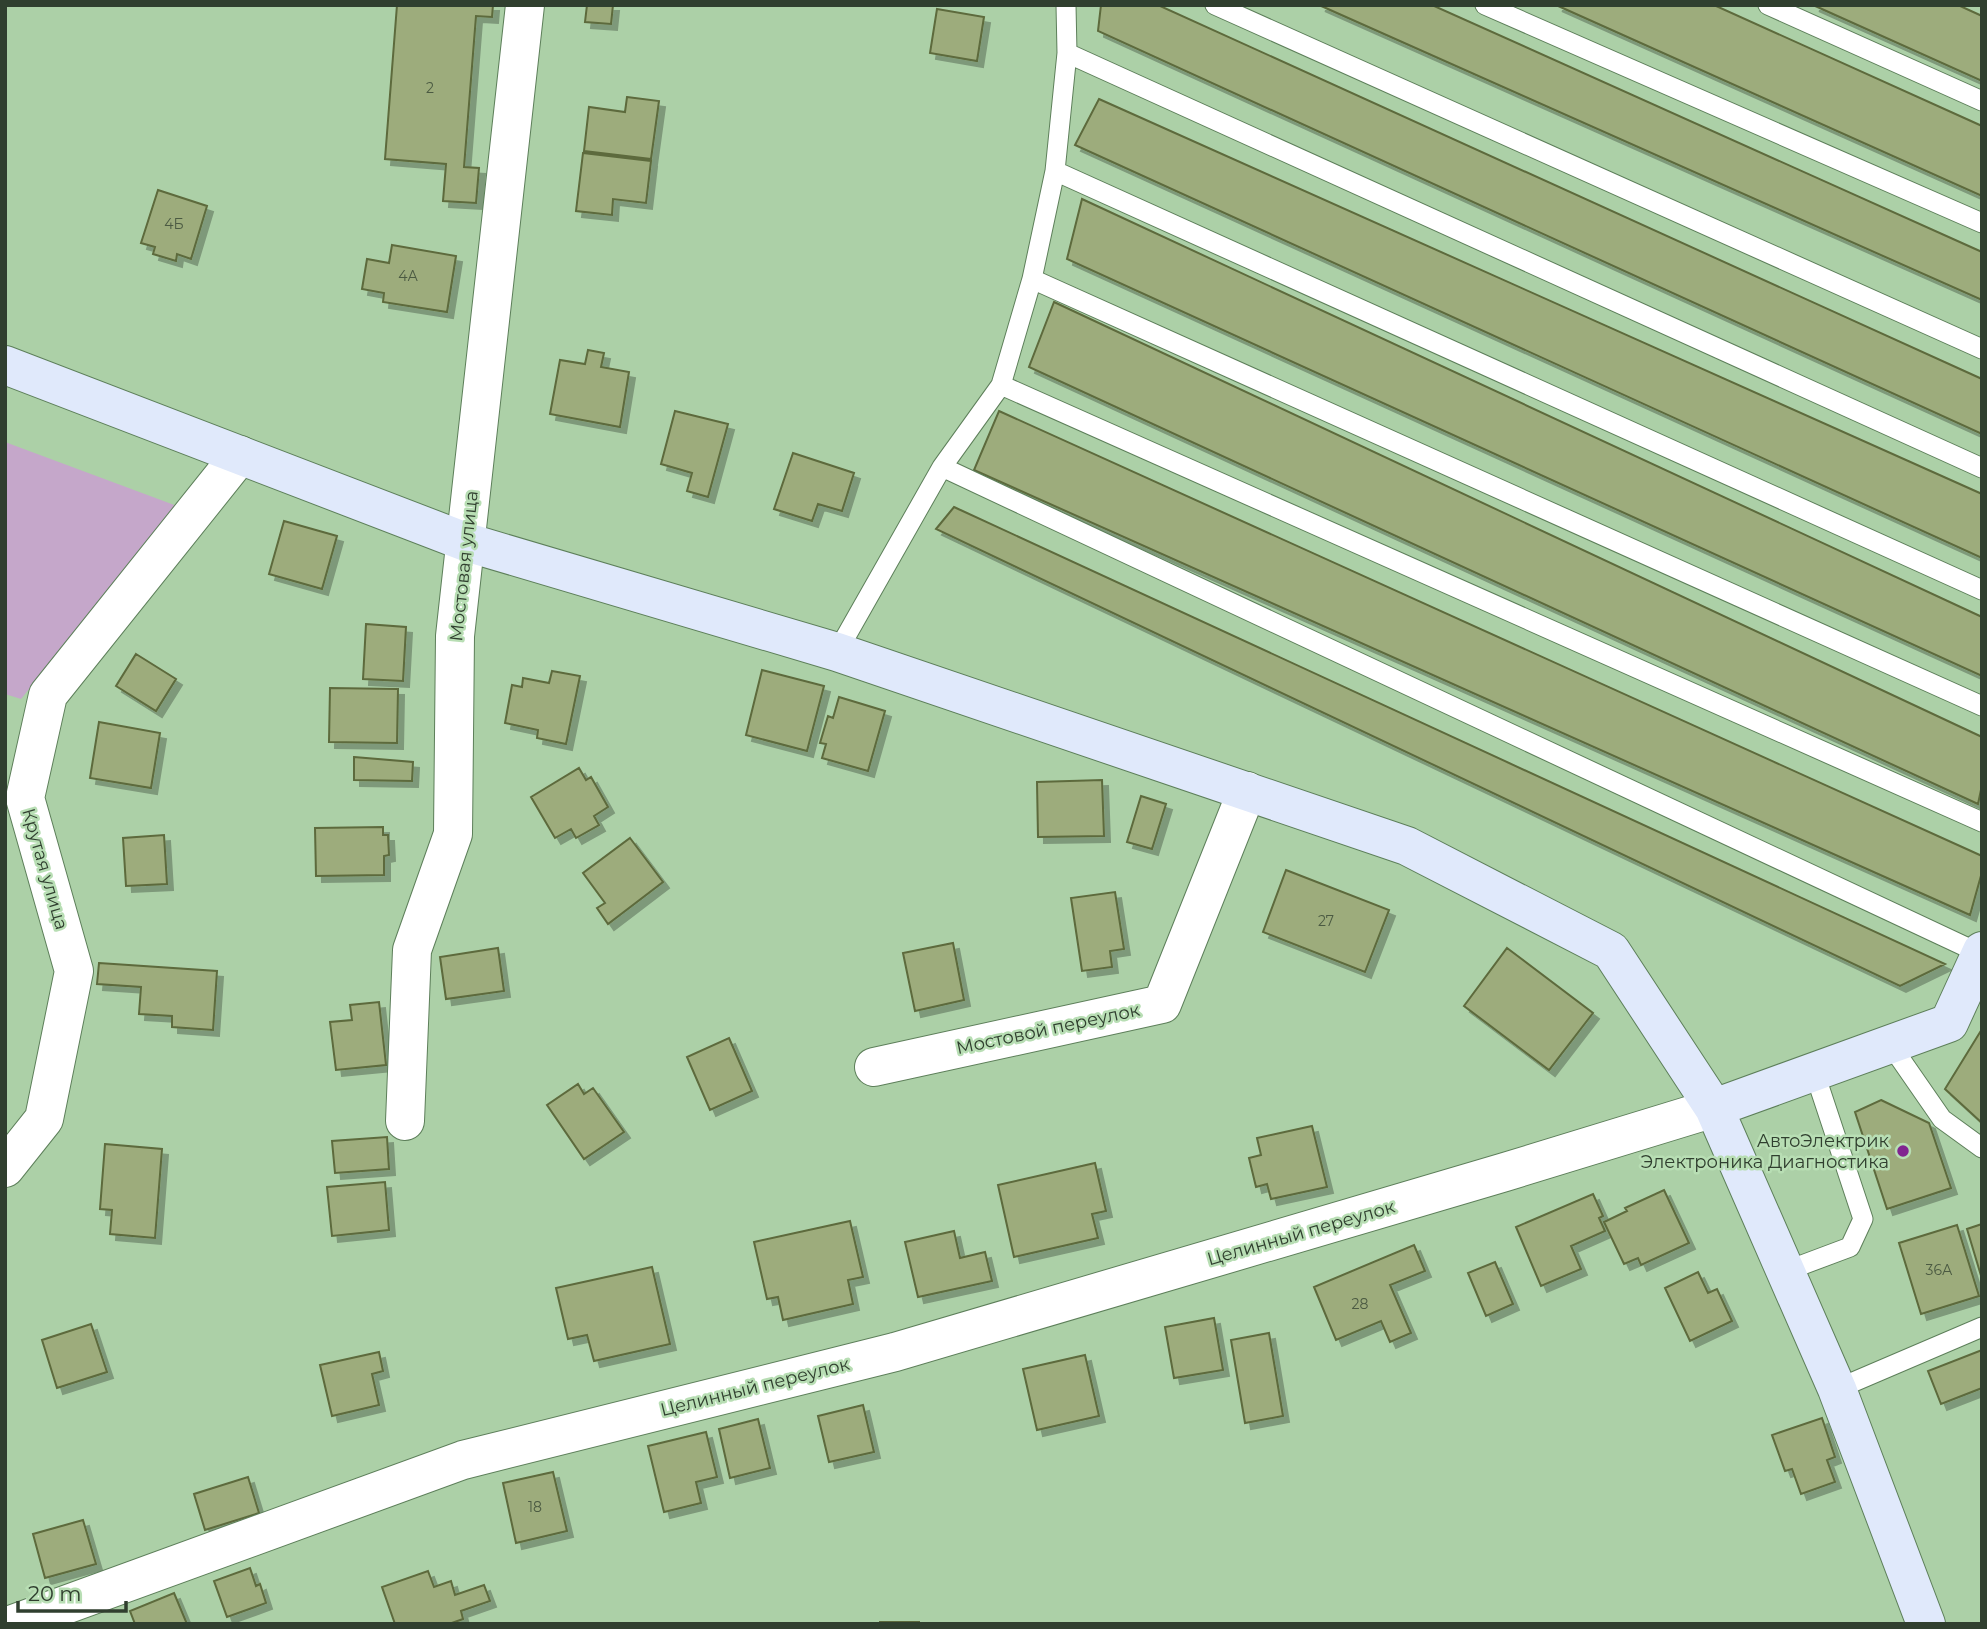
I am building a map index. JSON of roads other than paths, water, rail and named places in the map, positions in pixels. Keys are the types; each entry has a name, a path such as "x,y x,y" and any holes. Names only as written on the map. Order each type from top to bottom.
{"street":[{"name":"Мостовая улица","path":"405,1121 412,950 453,834 455,636 525,5"},
{"path":"5,365 466,542 837,652 1407,846 1611,951 1714,1108 1837,1389 1926,1624"},
{"name":"Крутая улица","path":"5,1168 44,1119 74,971 25,798 47,695 240,455"},
{"name":"Мостовой переулок","path":"874,1067 1162,1004 1247,791"},
{"path":"1714,1108 1949,1023 1981,953"},
{"name":"Целинный переулок","path":"13,1624 463,1460 895,1352 1714,1108"}],"lane":[{"path":"837,652 942,467 1001,385 1032,279 1055,171 1067,53 1066,5"},
{"path":"1215,5 1982,349"},
{"path":"1485,5 1982,223"},
{"path":"1768,5 1982,101"},
{"path":"1067,53 1982,468"},
{"path":"1055,171 1982,590"},
{"path":"1032,279 1982,706"},
{"path":"1001,385 1982,822"},
{"path":"942,467 1981,953"},
{"path":"1890,1044 1942,1119 1982,1148"},
{"path":"1786,1271 1850,1247 1863,1219 1814,1072"},
{"path":"1837,1389 1982,1327"}],"place":[{"name":"АвтоЭлектрик Электроника Диагностика","path":"1903,1151"}]}
